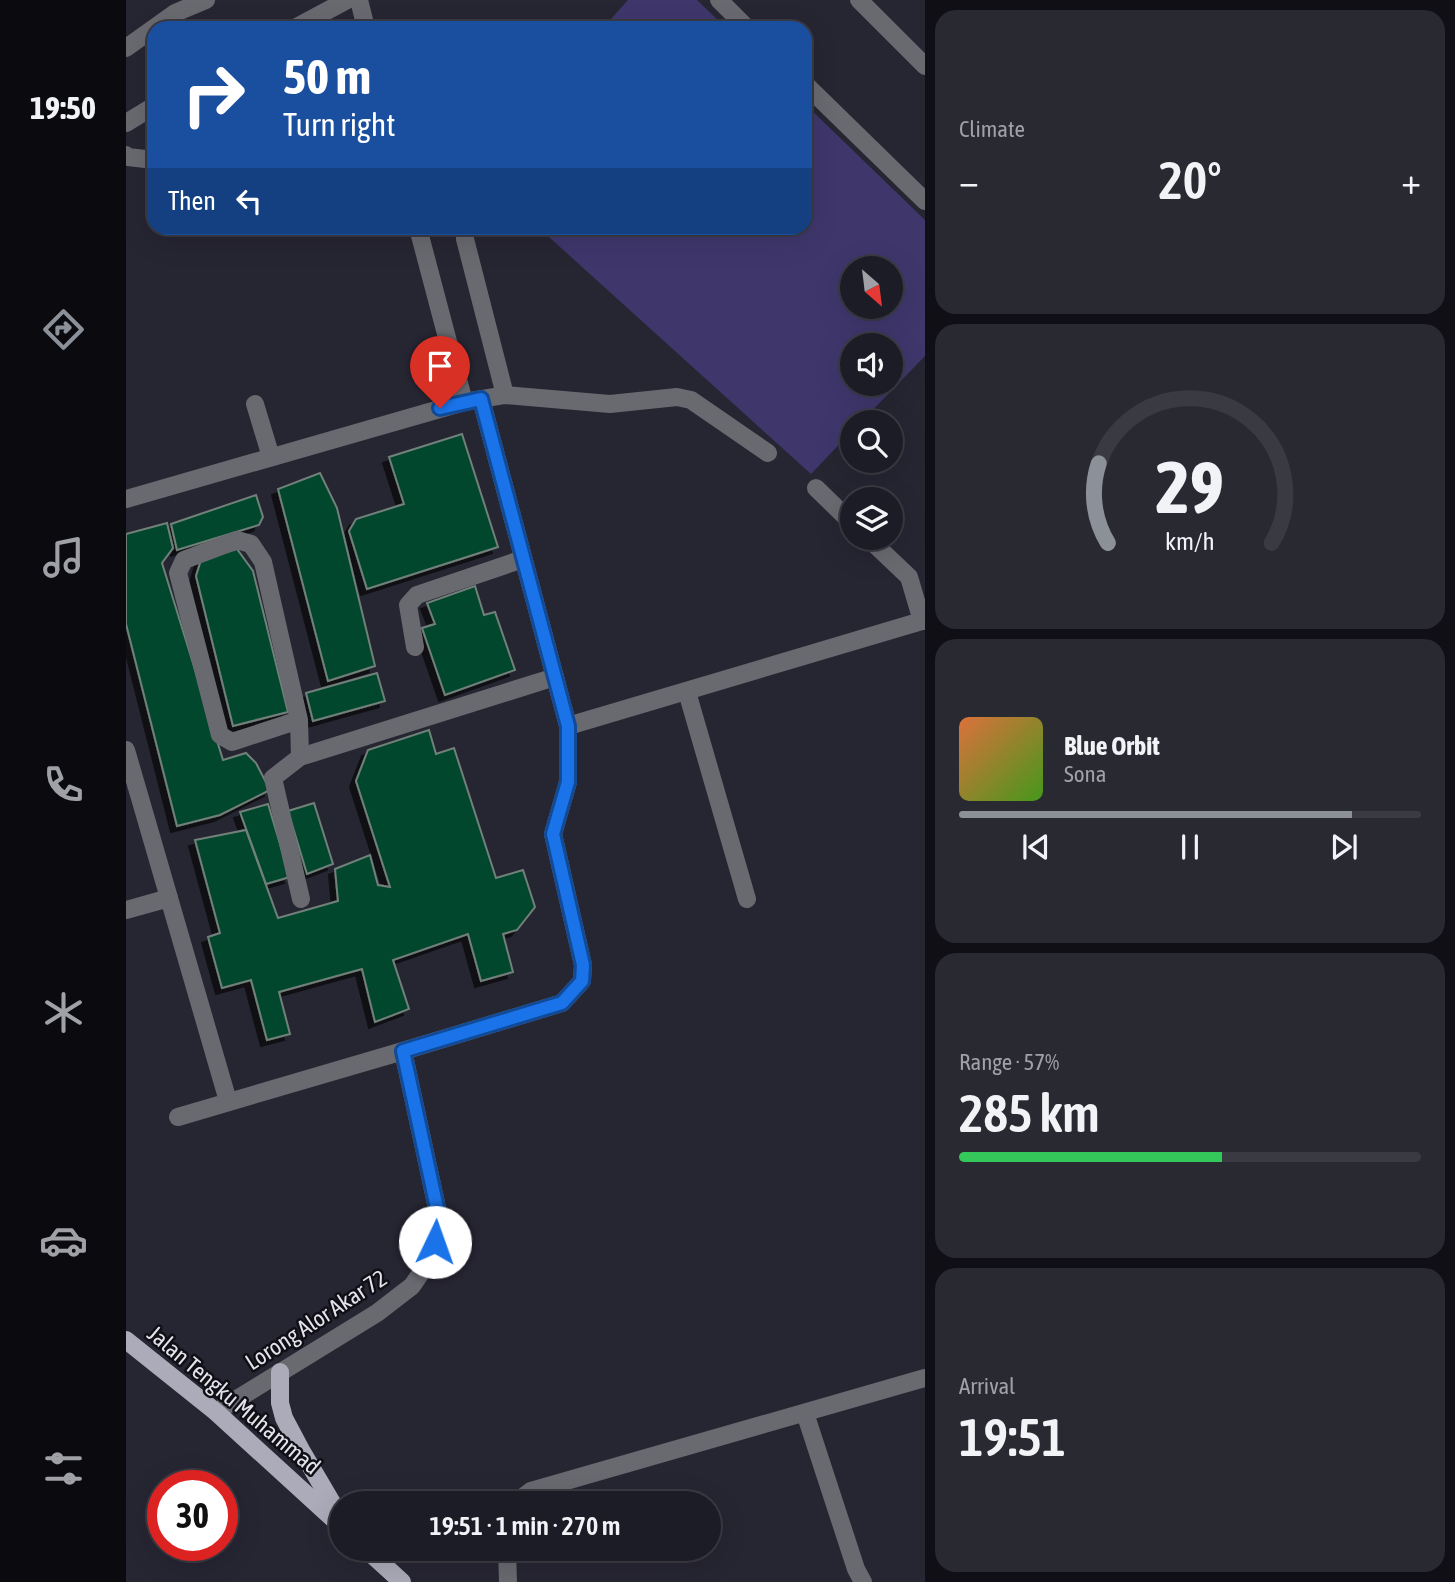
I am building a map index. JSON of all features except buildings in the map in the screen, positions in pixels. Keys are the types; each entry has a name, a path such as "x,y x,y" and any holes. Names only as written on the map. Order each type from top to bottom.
{"main road":[{"name":"Jalan Tengku Muhammad","path":"126,1340 216,1412 329,1515"},
{"path":"280,1372 280,1403 284,1418 329,1498"},
{"path":"379,1561 402,1582"}],"street":[{"path":"164,21 175,13 206,0"},
{"path":"308,21 347,0"},
{"path":"359,0 364,21"},
{"path":"719,0 740,21"},
{"path":"859,0 925,66"},
{"path":"126,48 147,33"},
{"path":"812,91 925,201"},
{"path":"126,122 147,110"},
{"path":"126,155 147,159"},
{"path":"178,1117 562,1003 582,981 583,965 553,834 568,782 568,726 523,559 420,235"},
{"path":"465,239 505,395"},
{"path":"126,499 472,400 505,395 610,404 677,397 691,400 768,453"},
{"path":"255,404 271,457"},
{"path":"816,488 840,511"},
{"path":"299,720 232,742 220,735 178,572 184,560 237,540 251,544 263,562 299,720 300,757"},
{"path":"568,726 923,621 909,577 881,550"},
{"path":"415,647 408,606 417,595 523,559"},
{"path":"302,899 274,778 300,757 555,677"},
{"path":"687,692 747,899"},
{"path":"126,750 228,1101"},
{"path":"126,910 169,898"},
{"name":"Lorong Alor Akar 72","path":"216,1412 377,1313 412,1286 427,1264 435,1242 437,1208 403,1051"},
{"path":"531,1491 925,1378"},
{"path":"805,1413 856,1569 863,1582"},
{"path":"507,1561 508,1582"}],"shaded area":[{"path":"628,0 697,0 719,21 609,21"},
{"path":"812,111 925,220 925,356 903,379 903,333 840,333 840,396 886,396 873,410 840,410 840,444 811,474 547,235 812,235"}],"route":[{"path":"435,1242 437,1208 403,1051 562,1003 582,981 583,965 553,834 568,782 568,726 481,399 440,408"}]}
